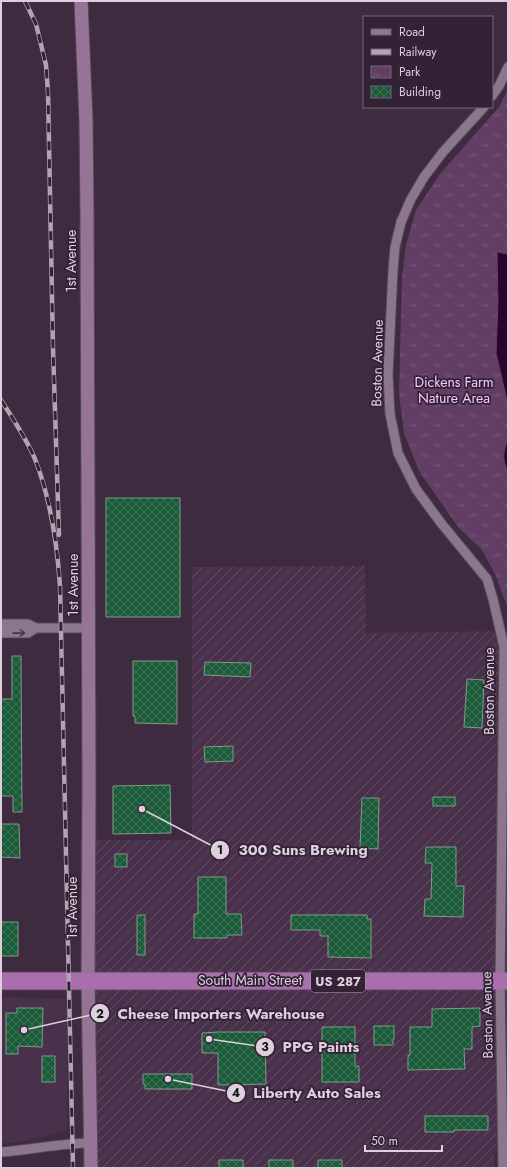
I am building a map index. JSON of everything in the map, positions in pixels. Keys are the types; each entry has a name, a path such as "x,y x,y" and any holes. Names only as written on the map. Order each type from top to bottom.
{"highway":[{"name":"US 287","path":"1,981 88,980"},
{"name":"South Main Street","path":"88,980 504,981"}],"street":[{"name":"1st Avenue","path":"81,1 86,121 87,213 89,628 88,980 91,1168"},
{"path":"493,95 508,67"},
{"name":"Boston Avenue","path":"483,108 443,152 424,177 411,199 401,222 395,247 393,270 388,375 390,414 398,453 416,489 441,523 487,579 506,647 504,981 505,1162"},
{"path":"1,624 28,624 36,628 89,628"},
{"path":"1,633 28,633 36,628"},
{"path":"1,1152 72,1143 91,1143"}],"shaded area":[{"path":"497,252 508,254 508,405 496,353 498,303"},
{"path":"508,439 508,472 504,456"},
{"path":"365,566 366,633 508,631 508,1152 494,1153 494,1168 83,1168 80,840 192,840 192,567"},
{"path":"1,997 67,999 67,1131 14,1143 1,1143"}],"green space":[{"name":"Dickens Farm Nature Area","path":"508,89 508,609 495,574 482,550 458,527 419,471 404,433 399,394 402,277 406,245 416,210 440,174 499,107"}],"building":[{"path":"106,498 180,498 180,617 106,617"},
{"path":"12,656 21,656 22,812 13,812 13,796 1,796 1,699 12,699"},
{"path":"133,661 177,661 177,724 135,723 135,716 133,716"},
{"path":"205,662 251,663 250,677 204,675"},
{"path":"467,679 484,680 482,728 464,727"},
{"path":"233,746 233,761 205,762 204,747"},
{"path":"170,785 171,833 113,834 113,786"},
{"path":"433,797 455,797 455,806 433,806"},
{"path":"362,798 379,798 378,849 360,848"},
{"path":"1,824 19,824 20,858 1,857"},
{"path":"426,847 456,847 456,886 464,886 463,917 424,916 425,899 431,899 432,863 425,863"},
{"path":"115,854 127,854 127,867 115,867"},
{"path":"198,877 226,877 226,914 241,914 242,935 227,935 227,938 194,938 194,914 198,914"},
{"path":"137,915 145,915 145,955 137,955"},
{"path":"291,915 367,915 367,919 371,919 371,958 328,957 328,936 320,936 320,930 291,930"},
{"path":"1,922 18,922 18,956 1,956"},
{"path":"17,1008 43,1008 42,1047 18,1046 18,1054 6,1054 6,1013 17,1013"},
{"path":"480,1008 480,1026 472,1027 472,1049 464,1049 465,1069 408,1070 408,1055 410,1055 410,1027 432,1027 432,1009"},
{"path":"374,1026 394,1026 393,1045 374,1045"},
{"path":"322,1027 355,1027 355,1066 359,1066 359,1082 322,1082"},
{"path":"265,1032 266,1084 218,1085 218,1053 202,1053 202,1033"},
{"path":"42,1056 55,1056 55,1082 42,1082"},
{"path":"143,1074 192,1074 192,1089 145,1089 145,1084 143,1084"},
{"path":"425,1116 488,1116 488,1130 425,1132"},
{"path":"219,1160 243,1160 243,1168 219,1168"},
{"path":"269,1160 293,1160 293,1168 269,1168"},
{"path":"318,1160 342,1160 342,1168 318,1168"}],"railway":[{"path":"25,1 36,24 46,65 48,92 53,348 59,535"},
{"path":"1,400 28,444 41,474 52,521 59,570 73,1168"}],"place":[{"name":"300 Suns Brewing","path":"142,809"},
{"name":"Cheese Importers Warehouse","path":"24,1030"},
{"name":"PPG Paints","path":"209,1039"},
{"name":"Liberty Auto Sales","path":"168,1079"}]}
